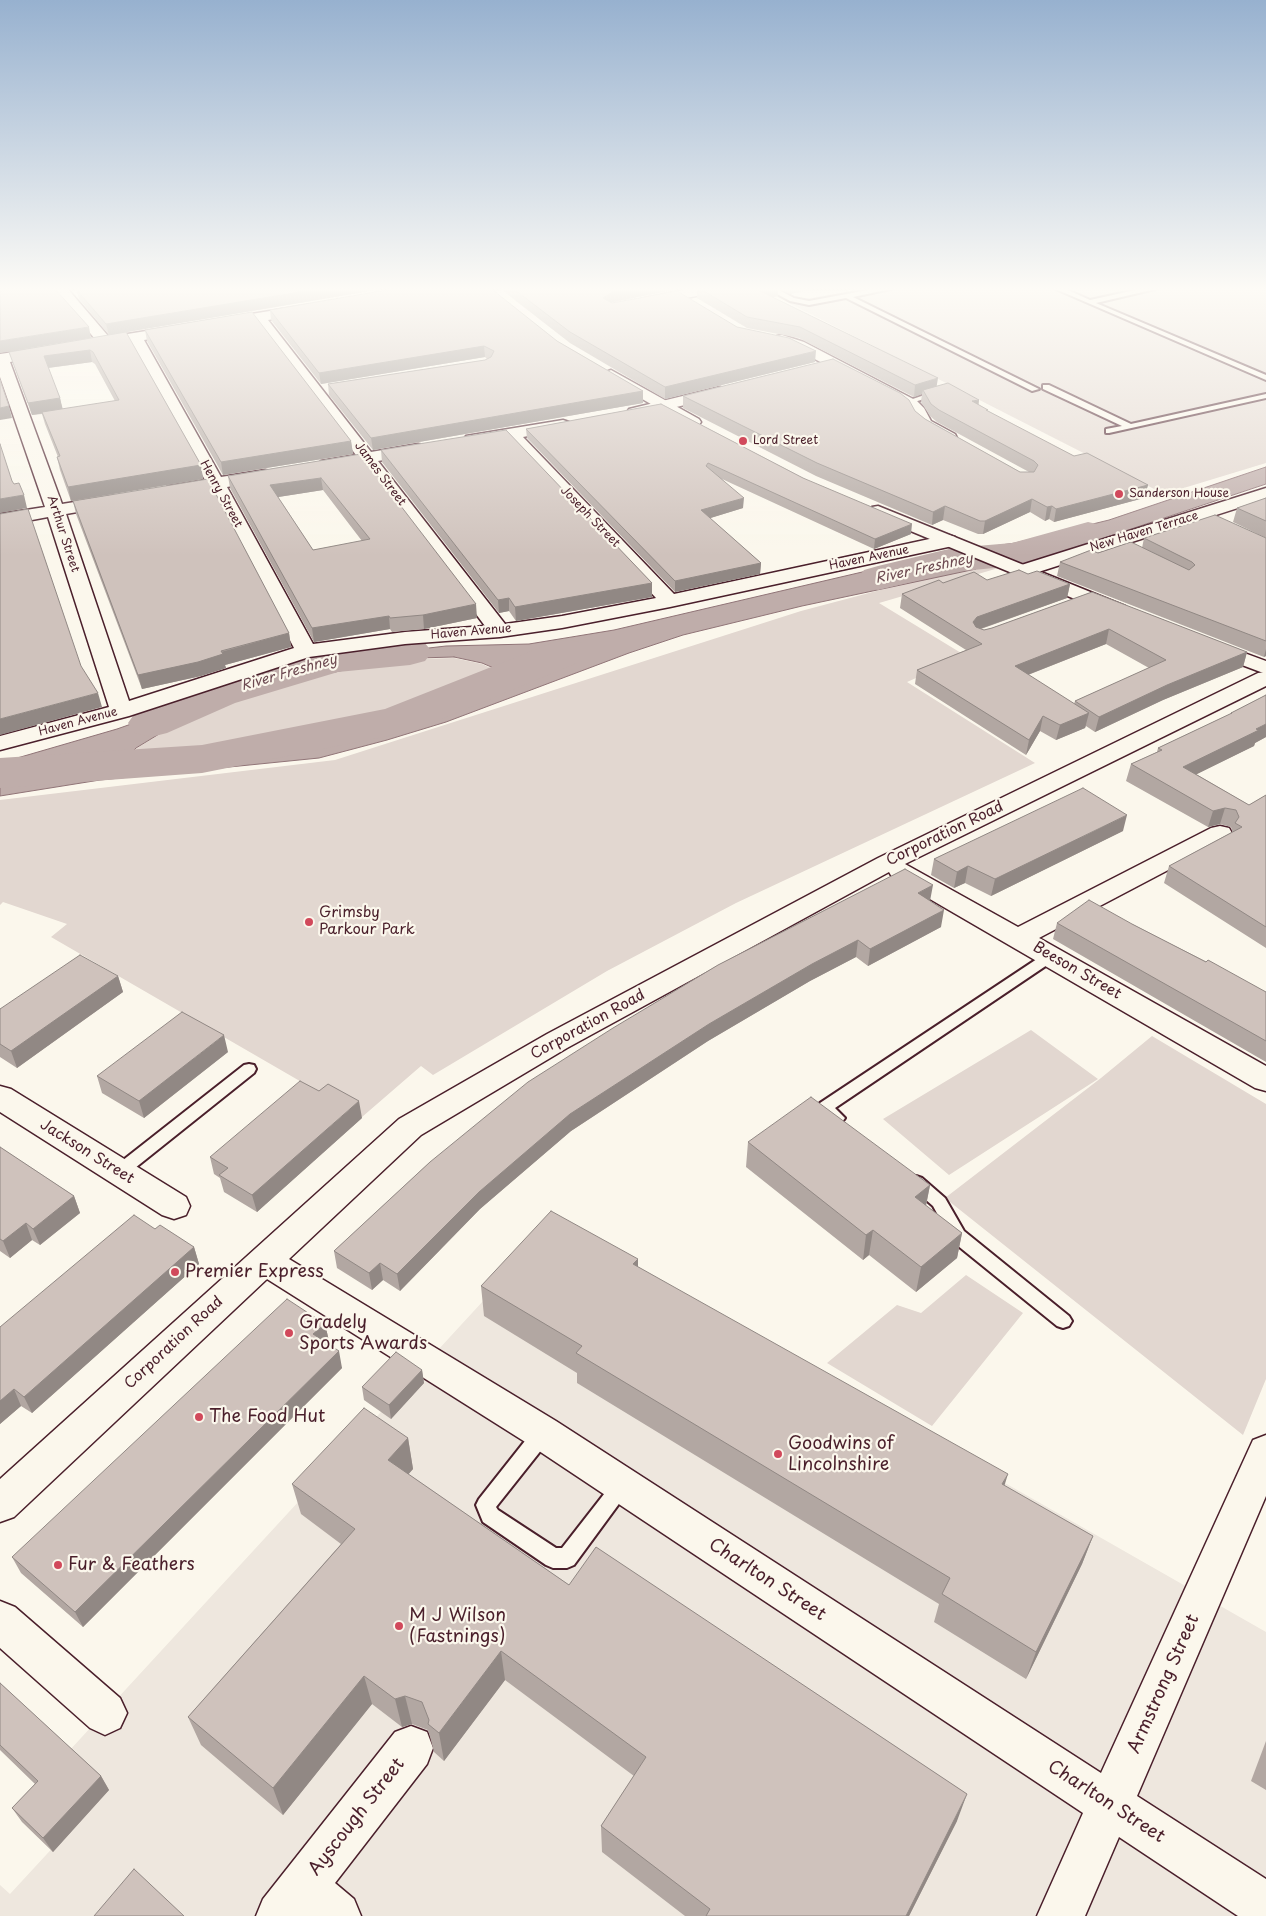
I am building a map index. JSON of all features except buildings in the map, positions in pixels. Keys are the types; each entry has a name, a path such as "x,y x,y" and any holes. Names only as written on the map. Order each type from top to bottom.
{"street":[{"name":"Arthur Street","path":"8,376 55,510 121,711"},
{"name":"Henry Street","path":"157,376 306,651"},
{"name":"James Street","path":"307,376 500,631"},
{"path":"613,376 663,406 706,428"},
{"path":"859,376 908,402 916,408 924,424 962,445"},
{"path":"318,391 338,388"},
{"path":"618,415 730,390"},
{"path":"453,443 582,422"},
{"name":"Joseph Street","path":"510,433 670,601"},
{"path":"311,467 434,446"},
{"path":"159,493 282,472"},
{"name":"New Haven Terrace","path":"1017,569 1117,547 1199,515 1266,493"},
{"path":"0,520 131,498"},
{"path":"861,504 1133,616"},
{"path":"1199,515 1224,527"},
{"name":"Haven Avenue","path":"0,743 121,711 306,651 404,638 500,631 562,622 952,542"},
{"path":"1062,608 1089,598"},
{"path":"1195,640 1266,668"},
{"name":"Corporation Road","path":"0,1504 410,1127 557,1041 887,863 1266,678"},
{"path":"1018,938 1220,832"},
{"name":"Beeson Street","path":"887,863 1266,1080"},
{"name":"Jackson Street","path":"0,1097 174,1206"},
{"name":"Charlton Street","path":"264,1260 622,1485 1266,1907"},
{"name":"Armstrong Street","path":"1061,1916 1263,1469"},
{"path":"0,1621 104,1713"},
{"name":"Ayscough Street","path":"336,1916 292,1901 411,1748"}],"lane":[{"path":"1009,376 1035,389"},
{"path":"1016,393 1058,384"},
{"path":"1046,386 1129,426"},
{"path":"908,402 952,390"},
{"path":"1108,431 1266,396"},
{"path":"848,1126 825,1107 1052,956"},
{"path":"119,1172 248,1069"},
{"path":"901,1170 939,1202 958,1236 1063,1321"},
{"path":"543,1434 486,1505 490,1516 553,1558 567,1558 622,1485"}],"shaded area":[{"path":"933,376 1266,376 1266,463 1164,494"},
{"path":"986,562 1002,567 879,603 966,656 907,682 1035,763 736,903 607,971 433,1075 421,1066 362,1117 51,937 67,924 3,902 0,905 0,800 335,760 801,611"},
{"path":"454,658 482,664 495,670 498,680 396,721 202,759 152,762 125,760 137,748 180,722 233,698 319,675 418,659"},
{"path":"1031,1030 1098,1079 949,1175 883,1119"},
{"path":"1152,1036 1266,1104 1266,1379 1243,1435 945,1198 1101,1078"},
{"path":"553,1225 1266,1632 1266,1916 0,1916 0,1885 10,1894 106,1790 69,1751"},
{"path":"966,1275 1023,1313 932,1426 827,1363 897,1305 921,1313"}],"water":[{"path":"1266,467 1266,484 1053,555 1031,560 994,546 1015,543 1109,520"},
{"path":"935,555 943,556 976,569 802,606 683,635 629,653 446,722 319,758 100,780 0,796 0,763 117,729 219,693 334,659 446,646 529,644 614,630","holes":["454,657 482,663 496,669 499,680 397,721 202,759 152,762 124,760 136,748 179,722 232,698 266,687 358,667 418,658"]}],"waterway":[{"name":"River Freshney","path":"878,578 953,560 1014,554 1088,533"},
{"name":"River Freshney","path":"151,723 219,693 334,659 410,652"},
{"name":"River Freshney","path":"0,773 202,759 397,721 567,652"}],"place":[{"name":"Lord Street","path":"743,441"},
{"name":"Sanderson House","path":"1119,494"},
{"name":"Grimsby Parkour Park","path":"309,922"},
{"name":"Premier Express","path":"175,1272"},
{"name":"Gradely Sports Awards","path":"289,1333"},
{"name":"The Food Hut","path":"199,1417"},
{"name":"Goodwins of Lincolnshire","path":"778,1454"},
{"name":"Fur & Feathers","path":"58,1565"},
{"name":"M J Wilson (Fastnings)","path":"399,1626"}]}
